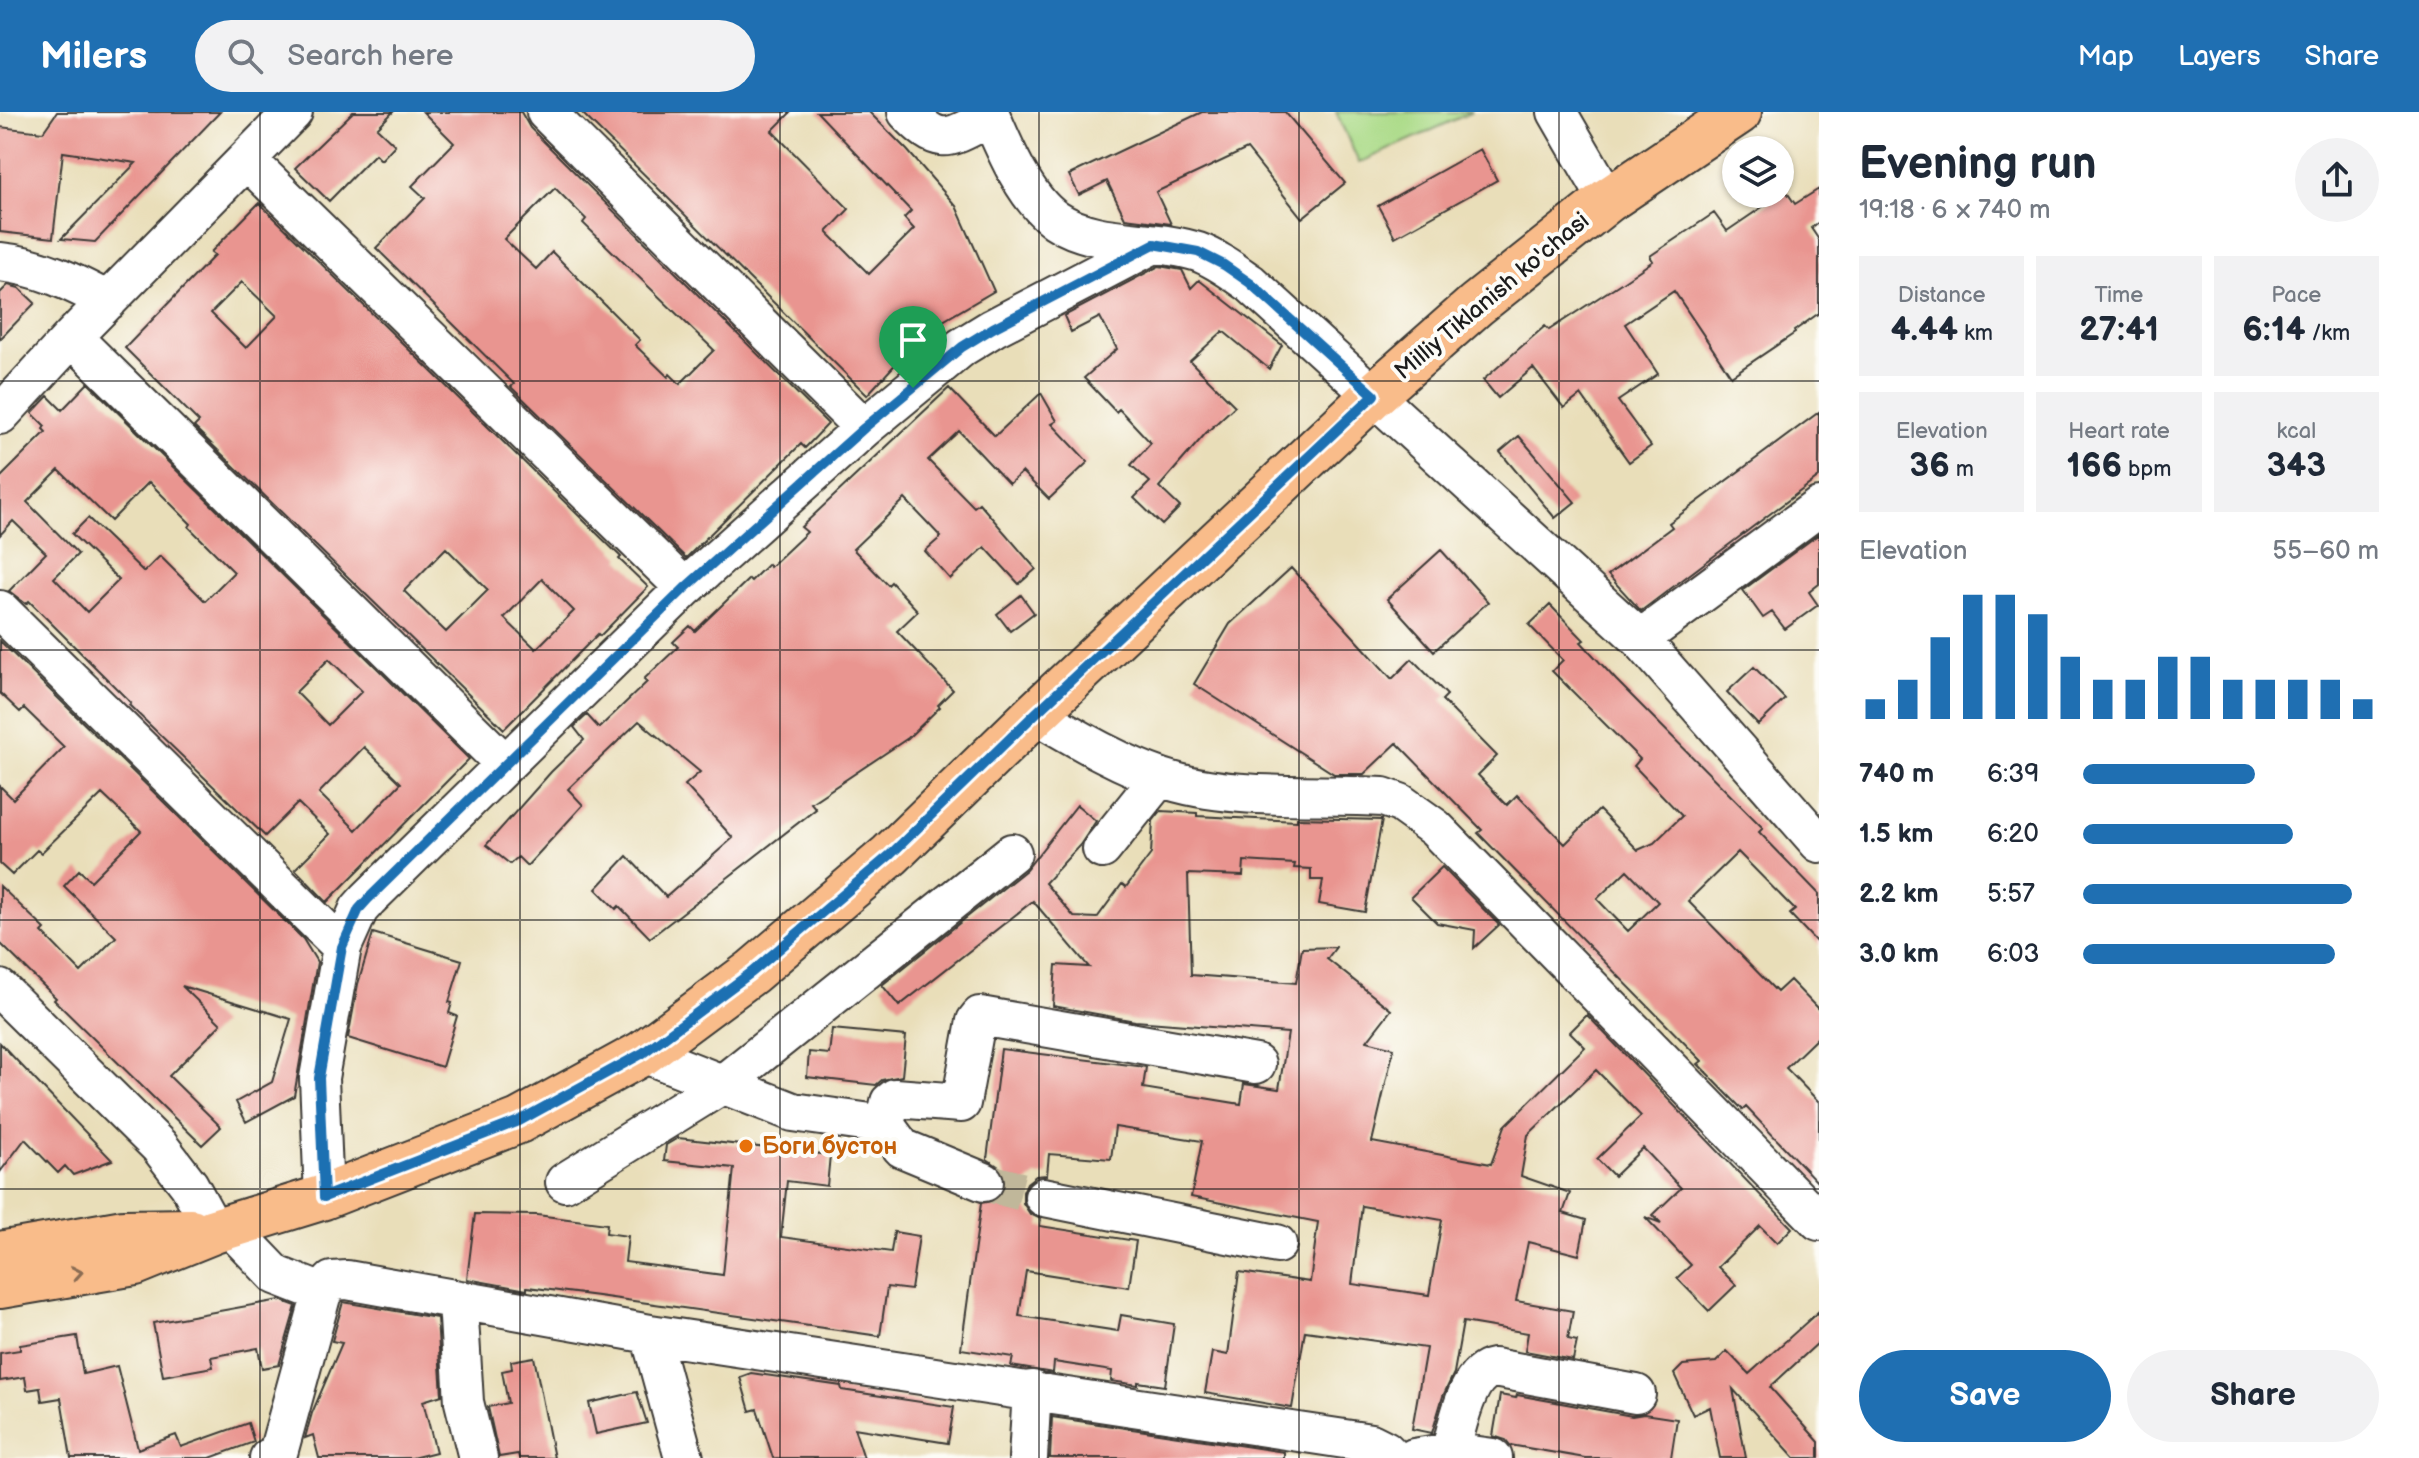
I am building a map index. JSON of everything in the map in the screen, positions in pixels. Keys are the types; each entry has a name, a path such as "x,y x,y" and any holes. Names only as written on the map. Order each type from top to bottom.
{"main road":[{"name":"Milliy Tiklanish ko'chasi","path":"0,1286 135,1263 221,1228 324,1197 519,1121 643,1053 752,972 890,855 1374,395 1476,305 1608,200 1739,112"},
{"name":"Milliy Tiklanish ko'chasi","path":"0,1254 124,1232 221,1228"}],"street":[{"path":"0,415 72,337 293,112"},
{"path":"546,112 864,428"},
{"path":"907,112 930,134 939,137 947,137 990,115 1008,155 1032,194 1053,218 1078,232 1198,252 1250,283 1640,639 1812,824"},
{"path":"1557,112 1608,200"},
{"path":"247,160 685,588"},
{"path":"324,1197 319,1078 342,947 359,909 685,588 864,428 962,347 1154,244"},
{"path":"0,262 49,272 108,301"},
{"path":"72,337 504,763"},
{"path":"1640,639 1819,507"},
{"path":"0,610 342,947"},
{"path":"1035,714 1089,745 1159,778 1241,792 1383,797 1400,803 1435,828 1819,1221"},
{"path":"1102,849 1159,778"},
{"path":"565,1182 723,1084 1012,853"},
{"path":"0,989 159,1146 221,1228 276,1275 322,1293"},
{"path":"885,1125 890,1102 895,1098 961,1103 976,1021 980,1016 1256,1064"},
{"path":"643,1053 793,1112 885,1125 902,1148 984,1182"},
{"path":"1044,1197 1277,1244"},
{"path":"269,1458 278,1453 322,1293 332,1281 347,1280 650,1334 1371,1443 1393,1458"},
{"path":"458,1301 464,1402 478,1458"},
{"path":"650,1334 684,1458"},
{"path":"1493,1458 1438,1456 1471,1385 1486,1369 1636,1394"},
{"path":"1028,1458 1032,1390"}],"green space":[{"path":"1336,112 1472,112 1359,163"}],"building":[{"path":"57,112 220,112 95,242 61,239 136,163 63,152 53,238 0,232 0,127 43,132"},
{"path":"353,112 393,112 377,128 395,145 381,160 375,154 329,201 295,168"},
{"path":"423,112 521,112 530,128 828,424 805,448 801,444 686,558 511,387 514,384 376,248 425,198 412,186 454,143","holes":["555,188 586,219 583,223 714,350 680,384 670,374 668,377 635,345 640,340 552,252 536,269 504,239"]},
{"path":"581,112 791,112 772,131 849,209 827,232 869,274 914,229 904,218 911,211 817,112 869,112 956,206 994,291 926,331 867,395"},
{"path":"1202,112 1285,112 1345,183 1302,218 1247,149 1156,192 1171,224 1125,218 1107,181 1079,195 1069,175"},
{"path":"1480,149 1497,180 1395,237 1378,206"},
{"path":"1819,189 1819,222 1811,228 1819,240 1819,313 1731,376 1674,291 1625,324 1658,374 1618,401 1651,446 1629,462 1581,395 1564,408 1533,368 1498,398 1483,380 1545,326 1549,330 1621,283 1653,261 1650,256 1714,213 1727,231 1761,208 1794,208 1795,204"},
{"path":"259,203 648,587 504,729 194,427 199,422 125,348 215,255 211,252","holes":["242,282 277,316 246,348 211,313","446,548 488,590 446,632 404,591","542,579 574,611 536,649 504,618"]},
{"path":"1159,266 1182,270 1191,288 1199,280 1282,345 1269,369 1223,331 1190,361 1235,406 1206,433 1159,487 1180,507 1162,525 1134,498 1150,482 1131,465 1151,443 1084,378 1117,349 1100,317 1071,332 1064,316"},
{"path":"8,285 19,288 35,303 0,339 0,293"},
{"path":"88,383 469,759 327,902 295,869 330,834 298,803 265,836 129,705 131,703 29,601 26,604 9,591 46,553 13,521 0,535 0,478 46,432 43,429 45,426 32,413 48,396 62,410","holes":["59,470 111,521 149,482 234,572 205,601 160,556 144,572 88,518 72,534 119,580 87,612 54,578 78,554 27,502","329,659 362,691 328,725 296,692","364,747 401,783 356,830 319,793"]},
{"path":"949,388 995,436 1041,393 1057,421 1052,424 1088,462 1049,499 1022,472 1009,484 959,431 928,460 974,507 979,503 1036,569 1019,584 985,547 950,579 925,551 941,537 905,499 853,549 918,611 897,631 953,690 938,705 940,707 908,738 811,803 816,809 650,938 619,906 616,909 596,889 627,856 666,897 733,838 685,785 700,772 639,721 568,789 583,805 527,866 518,857 510,864 486,845 584,740 574,727 587,715 599,728 678,647 673,642 690,626 695,631 749,579 751,581 768,564 770,567 807,532 801,527"},
{"path":"1819,412 1819,477 1641,611 1608,575 1672,527 1669,523"},
{"path":"1519,436 1575,502 1555,518 1500,452"},
{"path":"1819,534 1819,584 1809,592 1818,605 1785,629 1772,612 1763,618 1743,590"},
{"path":"1441,550 1488,602 1434,651 1387,599"},
{"path":"1291,568 1392,679 1412,659 1447,695 1442,700 1497,756 1478,775 1507,805 1517,795 1565,844 1599,810 1638,850 1654,843 1682,816 1634,766 1640,759 1552,671 1563,660 1529,625 1550,605 1584,640 1581,642 1616,680 1763,828 1759,832 1819,894 1819,945 1790,914 1795,910 1738,852 1688,901 1777,992 1790,980 1819,1010 1819,1036 1786,1068 1819,1102 1819,1184 1746,1107 1743,1110 1698,1064 1702,1061 1478,833 1482,830 1397,743 1364,774 1334,774 1194,684 1230,624","holes":["1627,870 1658,902 1628,931 1597,899"]},
{"path":"1021,595 1034,613 1010,631 997,614"},
{"path":"0,641 303,939 317,962 294,1096 246,1122 236,1102 272,1082 291,1019 182,986 221,1024 169,1076 221,1127 202,1145 0,943 0,886 45,929 42,932 81,972 116,937 64,886 79,870 91,881 141,831 102,794 41,853 37,850 12,875 0,864 0,786 13,799 64,747 24,708 20,712 0,693"},
{"path":"1754,667 1785,699 1758,725 1727,692"},
{"path":"1077,805 1096,821 1080,845 1045,883 1074,917 1097,918 1122,884 1126,887 1151,854 1153,821 1161,811 1297,821 1297,818 1382,820 1365,912 1319,904 1323,880 1311,880 1311,869 1294,868 1295,864 1244,861 1243,876 1188,874 1191,975 1296,983 1302,948 1336,947 1327,959 1391,1010 1367,1041 1394,1048 1372,1142 1491,1164 1505,1126 1585,1047 1570,1032 1587,1015 1792,1228 1777,1243 1760,1226 1718,1267 1736,1285 1709,1311 1677,1278 1691,1265 1645,1217 1661,1223 1653,1215 1681,1188 1643,1148 1614,1176 1597,1159 1641,1116 1596,1070 1528,1135 1521,1176 1570,1193 1563,1213 1586,1220 1579,1255 1528,1242 1516,1301 1573,1311 1568,1339 1577,1341 1573,1360 1525,1351 1528,1333 1463,1322 1454,1373 1443,1396 1432,1433 1412,1429 1426,1348 1305,1331 1292,1408 1205,1393 1212,1352 1228,1355 1239,1272 1310,1282 1318,1222 1191,1197 1202,1141 1115,1127 1111,1159 1049,1154 1047,1175 1036,1176 1027,1183 1023,1203 1030,1214 1041,1219 1040,1226 1136,1241 1129,1287 1026,1271 1019,1316 1118,1331 1121,1315 1174,1324 1165,1386 1111,1381 1112,1371 1054,1362 1053,1373 1011,1366 1013,1357 961,1349 981,1203 997,1200 1005,1190 1006,1178 1002,1169 987,1159 1001,1049 1146,1067 1143,1088 1241,1104 1244,1084 1279,1089 1288,1033 1135,1021 1053,1006 1056,965 1089,967 1033,901 899,1006 882,985 1026,870","holes":["1362,1206 1442,1220 1429,1295 1352,1284"]},
{"path":"1442,867 1499,925 1474,948 1475,930 1437,923 1411,897"},
{"path":"373,933 462,960 449,1002 452,1003 449,1013 457,1016 442,1067 348,1038 358,984"},
{"path":"832,1029 906,1036 902,1076 882,1080 876,1085 807,1077 809,1052 829,1054"},
{"path":"0,1043 112,1160 73,1175 65,1166 58,1173 25,1139 0,1172"},
{"path":"678,1138 830,1155 827,1186 787,1181 781,1237 891,1252 894,1232 919,1236 911,1290 887,1287 880,1336 598,1296 527,1287 527,1290 467,1279 475,1214 537,1215 607,1224 606,1233 628,1236 625,1262 723,1275 734,1168 664,1161 666,1145"},
{"path":"280,1300 296,1306 279,1365 262,1368 258,1348 211,1357 213,1367 163,1376 153,1323"},
{"path":"343,1302 437,1318 442,1395 423,1401 436,1452 412,1458 319,1458 313,1435 305,1438 312,1413 342,1343 332,1341"},
{"path":"1819,1311 1819,1342 1770,1387 1819,1442 1819,1458 1795,1458 1733,1389 1746,1458 1720,1458 1710,1407 1693,1415 1674,1374 1683,1365 1716,1362 1727,1351 1749,1374"},
{"path":"77,1336 83,1374 117,1366 138,1449 176,1435 181,1447 248,1423 254,1442 210,1458 71,1458 61,1398 42,1401 40,1388 27,1390 25,1377 0,1381 0,1353 20,1350 20,1345"},
{"path":"534,1357 554,1458 519,1458 518,1454 499,1457 488,1407 508,1403 502,1371 512,1369 511,1361"},
{"path":"751,1373 954,1407 948,1443 854,1428 864,1458 773,1458 757,1409 750,1411 740,1377"},
{"path":"637,1392 647,1423 596,1434 589,1403"},
{"path":"1500,1395 1516,1398 1517,1395 1632,1416 1644,1414 1677,1419 1671,1458 1585,1458 1510,1445 1506,1440 1493,1436"},
{"path":"1052,1417 1284,1452 1284,1458 1050,1458"}],"tunnel":[{"path":"984,1182 1044,1197"}],"place":[{"name":"Боги бустон","path":"746,1146"}],"route":[{"path":"1154,244 1198,252 1224,265 1250,283 1374,395 890,855 752,972 643,1053 519,1121 324,1197 319,1078 342,947 359,909 685,588 913,388 962,347 993,328 1154,244"}]}
